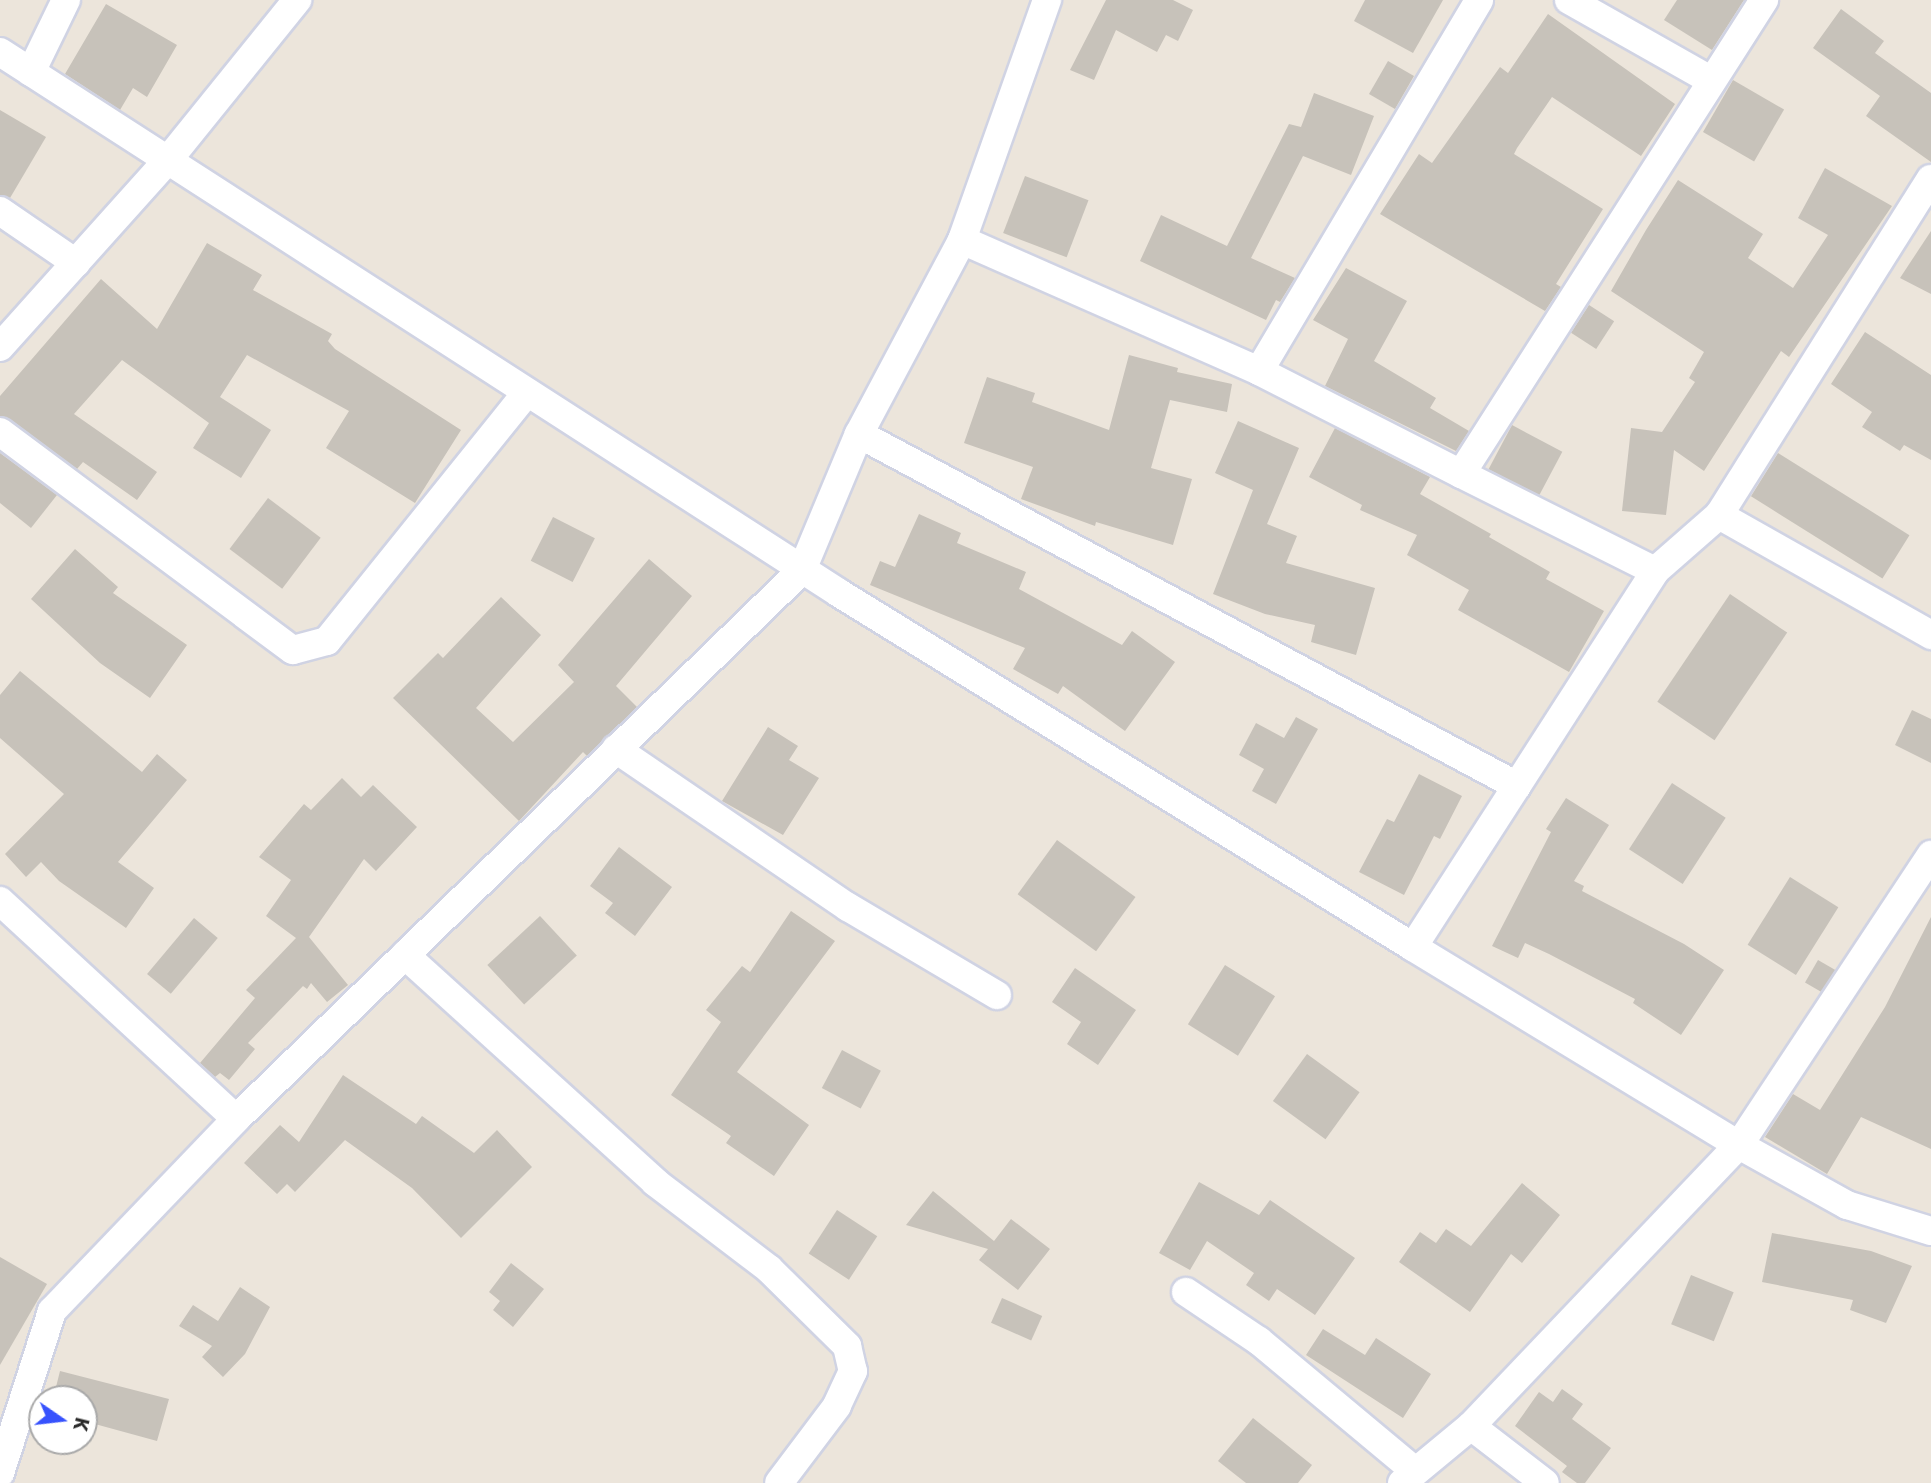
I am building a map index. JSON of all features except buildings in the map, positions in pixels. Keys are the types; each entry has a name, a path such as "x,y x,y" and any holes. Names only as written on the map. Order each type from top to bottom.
{"street":[{"path":"31,72 66,0"},
{"path":"0,347 168,160 297,0"},
{"path":"0,1473 52,1311 236,1119 802,569 859,434 962,240 1047,0"},
{"path":"1259,371 1479,0"},
{"path":"1569,0 1712,81"},
{"path":"1461,474 1764,0"},
{"path":"0,52 802,569 1413,947 1739,1145 1847,1205 1931,1231"},
{"path":"1413,947 1655,571 1719,515 1931,179"},
{"path":"0,211 76,263"},
{"path":"962,240 1259,371 1655,571"},
{"path":"0,432 293,650 327,641 527,392"},
{"path":"859,434 1517,786"},
{"path":"1719,515 1930,633"},
{"path":"616,749 848,907 997,995"},
{"path":"1186,1292 1259,1341 1409,1477 1471,1426 1739,1145 1931,855"},
{"path":"0,901 236,1119"},
{"path":"405,956 655,1182 769,1269 847,1346 853,1371 837,1406 779,1483"},
{"path":"1471,1426 1545,1483"}]}
